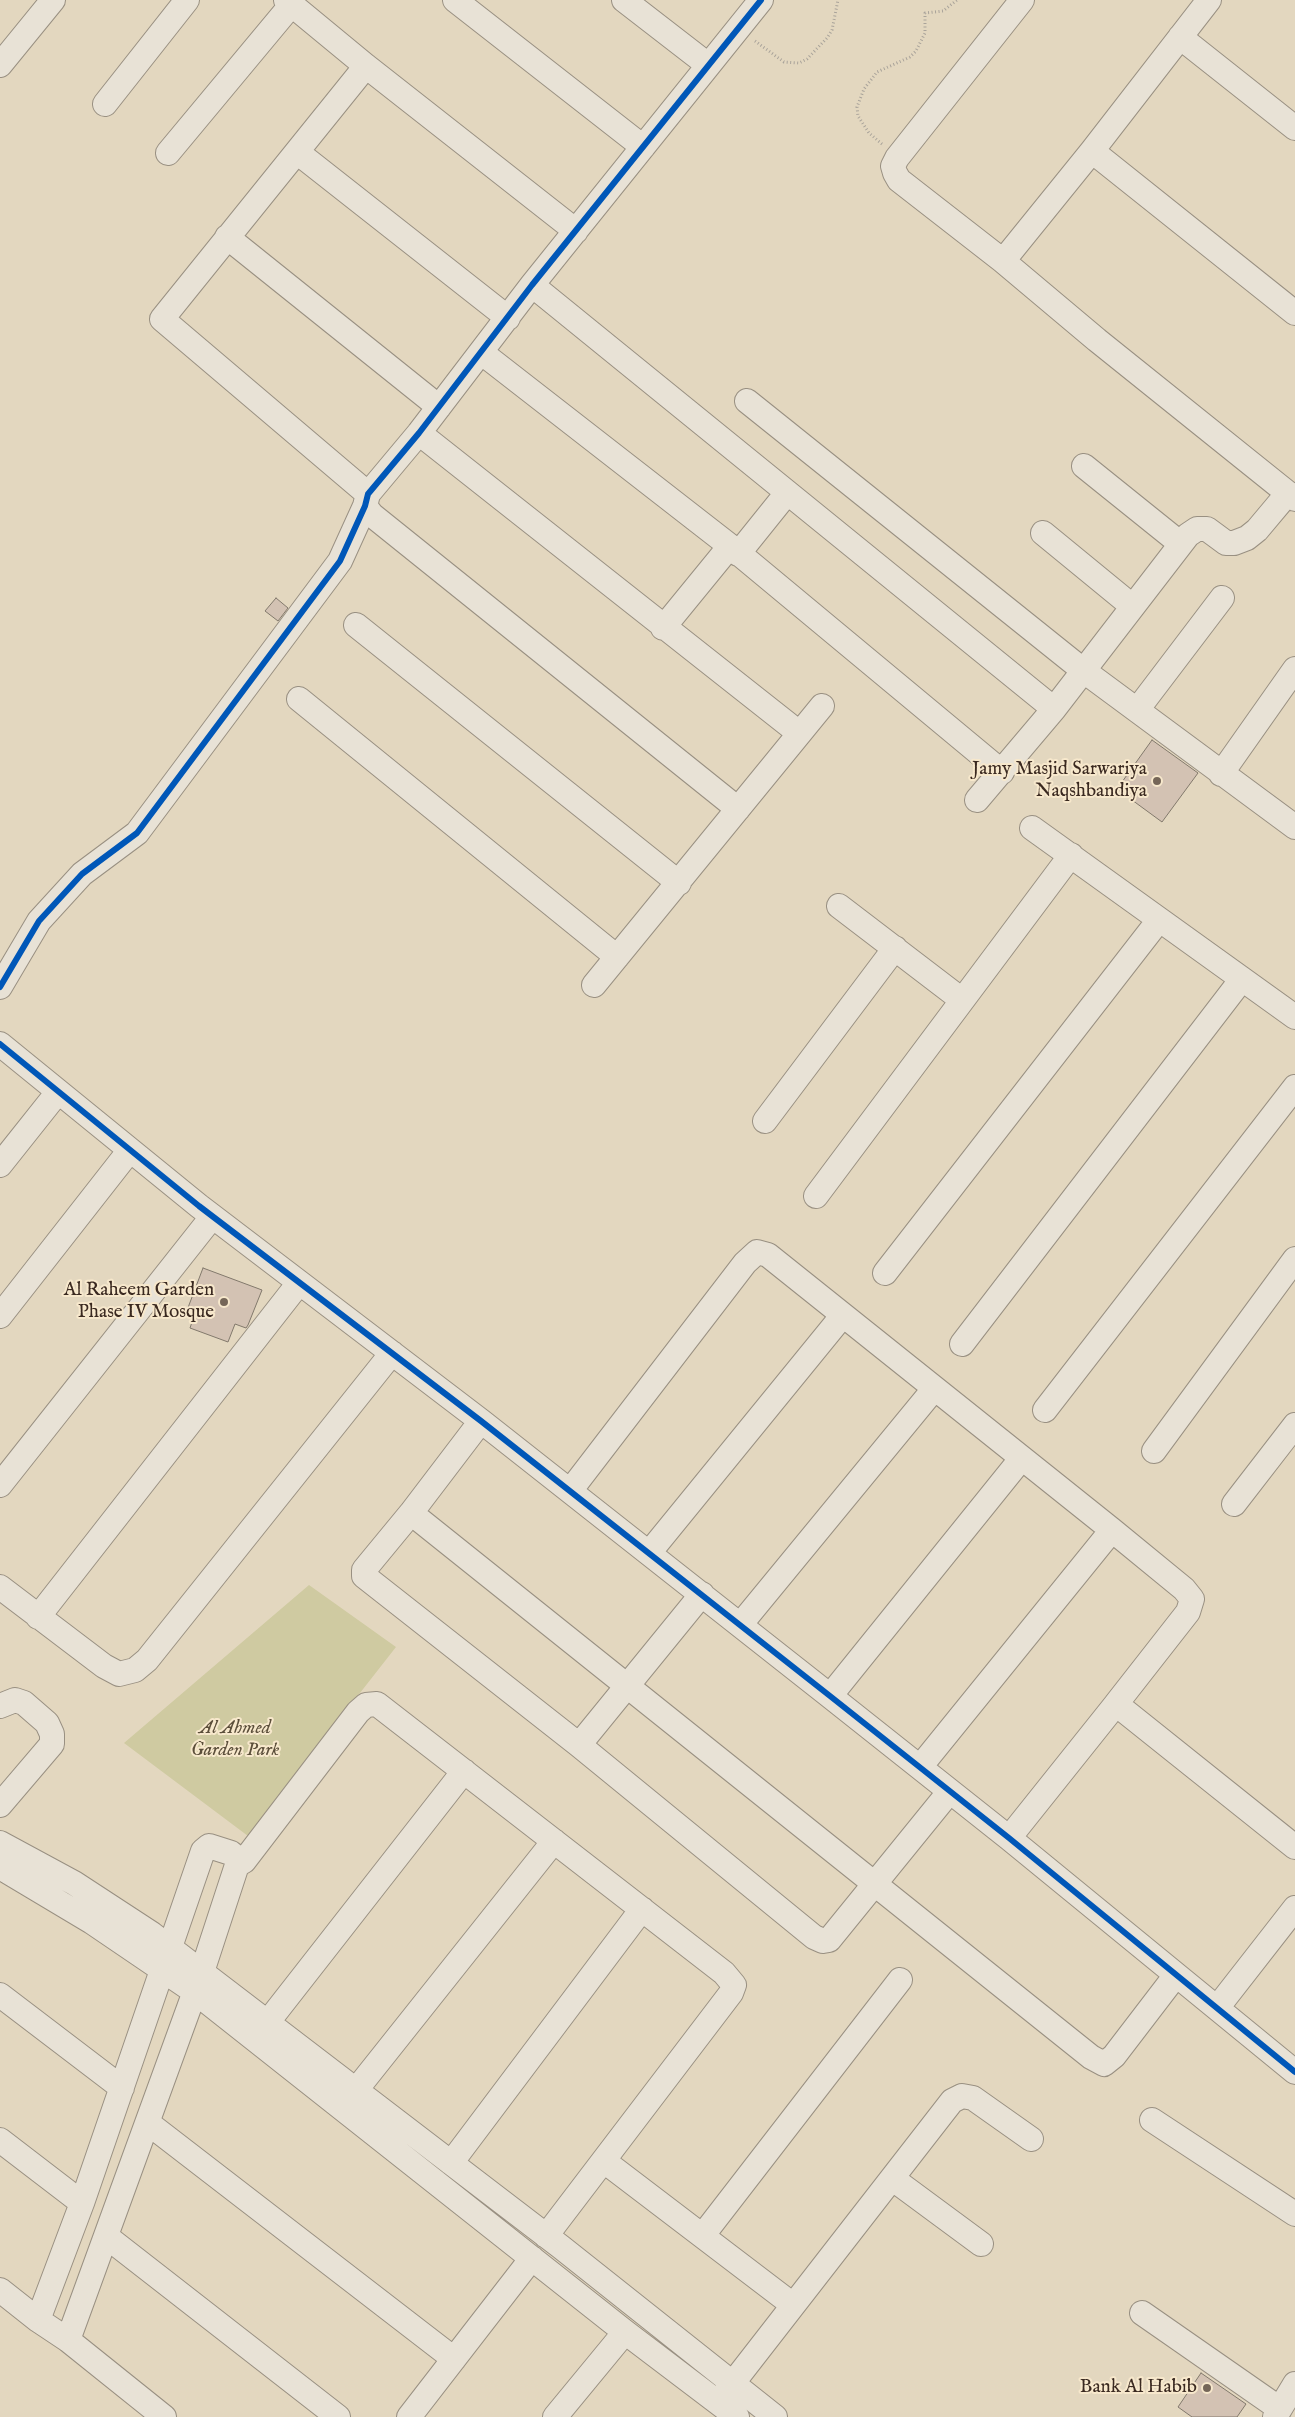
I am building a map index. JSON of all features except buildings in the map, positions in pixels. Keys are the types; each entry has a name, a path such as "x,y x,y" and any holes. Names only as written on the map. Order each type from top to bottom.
{"street":[{"path":"0,65 53,0"},
{"path":"105,104 187,0"},
{"path":"455,0 642,147"},
{"path":"624,0 708,65"},
{"path":"0,986 39,921 82,874 137,833 340,561 367,500 482,353 532,285 761,0"},
{"path":"977,800 1054,710 1188,535 1197,529 1206,529 1226,543 1234,543 1246,538 1257,530 1291,496 1097,340 1003,261 899,180 893,166 897,158 1022,0"},
{"path":"1003,261 1092,151 1209,0"},
{"path":"168,153 289,2 366,66 576,231"},
{"path":"1180,37 1295,128"},
{"path":"366,66 162,319 367,500 372,515 738,809"},
{"path":"1092,151 1295,313"},
{"path":"297,152 508,318"},
{"path":"227,237 439,407"},
{"path":"532,285 1054,710"},
{"path":"482,353 734,550 1002,772"},
{"path":"747,401 1084,671 1295,827"},
{"path":"419,433 663,628 799,733"},
{"path":"1084,466 1181,544"},
{"path":"663,628 787,493"},
{"path":"1043,533 1132,606"},
{"path":"1137,710 1222,598"},
{"path":"356,625 679,883"},
{"path":"1221,774 1295,669"},
{"path":"299,699 617,957"},
{"path":"594,985 822,706"},
{"path":"1032,828 1295,1017"},
{"path":"816,1196 1071,855"},
{"path":"840,906 962,1000"},
{"path":"885,1273 1160,920"},
{"path":"765,1121 895,948"},
{"path":"962,1344 1242,979"},
{"path":"0,1044 212,1217 481,1421 920,1767 1295,2072"},
{"path":"1045,1410 1295,1087"},
{"path":"0,1165 58,1092"},
{"path":"0,1316 130,1150"},
{"path":"0,1485 212,1217"},
{"path":"570,1491 745,1263 757,1252 768,1255 1112,1530 1184,1589 1192,1599 1188,1612 1009,1838"},
{"path":"1154,1451 1295,1259"},
{"path":"38,1616 299,1283"},
{"path":"649,1553 843,1315"},
{"path":"0,1587 104,1666 119,1674 135,1670 147,1660 392,1354"},
{"path":"740,1625 934,1389"},
{"path":"481,1421 411,1513 364,1570 364,1576 579,1746 814,1937 823,1941 830,1940 950,1792"},
{"path":"1234,1504 1295,1425"},
{"path":"830,1696 1021,1459"},
{"path":"411,1513 1091,2057 1104,2064 1114,2056 1176,1975"},
{"path":"920,1767 1112,1530"},
{"path":"579,1746 627,1684 702,1594"},
{"path":"0,1706 15,1700 24,1703 47,1723 52,1734 52,1744 0,1805"},
{"path":"237,1865 244,1861 358,1712 366,1706 377,1704 724,1973 734,1985 731,1993 409,2417"},
{"path":"1116,1704 1295,1847"},
{"path":"267,2022 464,1771"},
{"path":"356,2090 554,1841"},
{"path":"0,1843 104,1902 167,1958 199,1982 531,2257 625,2332 725,2393 775,2417"},
{"path":"38,2320 82,2203 203,1851 209,1846 231,1853 236,1857 237,1865 199,1982 68,2340"},
{"path":"0,1867 92,1922 167,1958"},
{"path":"1217,2008 1295,1908"},
{"path":"451,2163 642,1910"},
{"path":"702,2235 900,1980"},
{"path":"199,1982 267,2022 546,2236 725,2393 737,2417"},
{"path":"0,1995 122,2088"},
{"path":"725,2393 952,2101 962,2096 974,2098 1031,2139"},
{"path":"1152,2120 1295,2214"},
{"path":"148,2123 454,2359"},
{"path":"0,2140 82,2203"},
{"path":"604,2161 793,2305"},
{"path":"892,2179 981,2244"},
{"path":"531,2257 546,2236"},
{"path":"107,2237 338,2417"},
{"path":"0,2290 38,2320 68,2340 164,2417"},
{"path":"1142,2313 1277,2413 1295,2384"},
{"path":"555,2417 625,2332"}],"path":[{"path":"738,28 784,62 799,63 813,55 828,38 832,30 838,0"},
{"path":"897,158 861,124 857,107 860,98 877,72 910,57 916,51 925,33 925,13 943,11 957,0"}],"green space":[{"name":"Al Ahmed Garden Park","path":"309,1585 396,1647 248,1836 124,1743"}],"cycle path":[{"path":"0,987 39,921 82,874 137,833 340,561 365,506 368,494 419,433 532,285 761,0"},
{"path":"0,1044 199,1206 481,1421 1009,1838 1295,2072"}],"place":[{"name":"Jamy Masjid Sarwariya Naqshbandiya","path":"1157,781"},
{"name":"Al Raheem Garden Phase IV Mosque","path":"224,1302"},
{"name":"Bank Al Habib","path":"1207,2388"}]}
